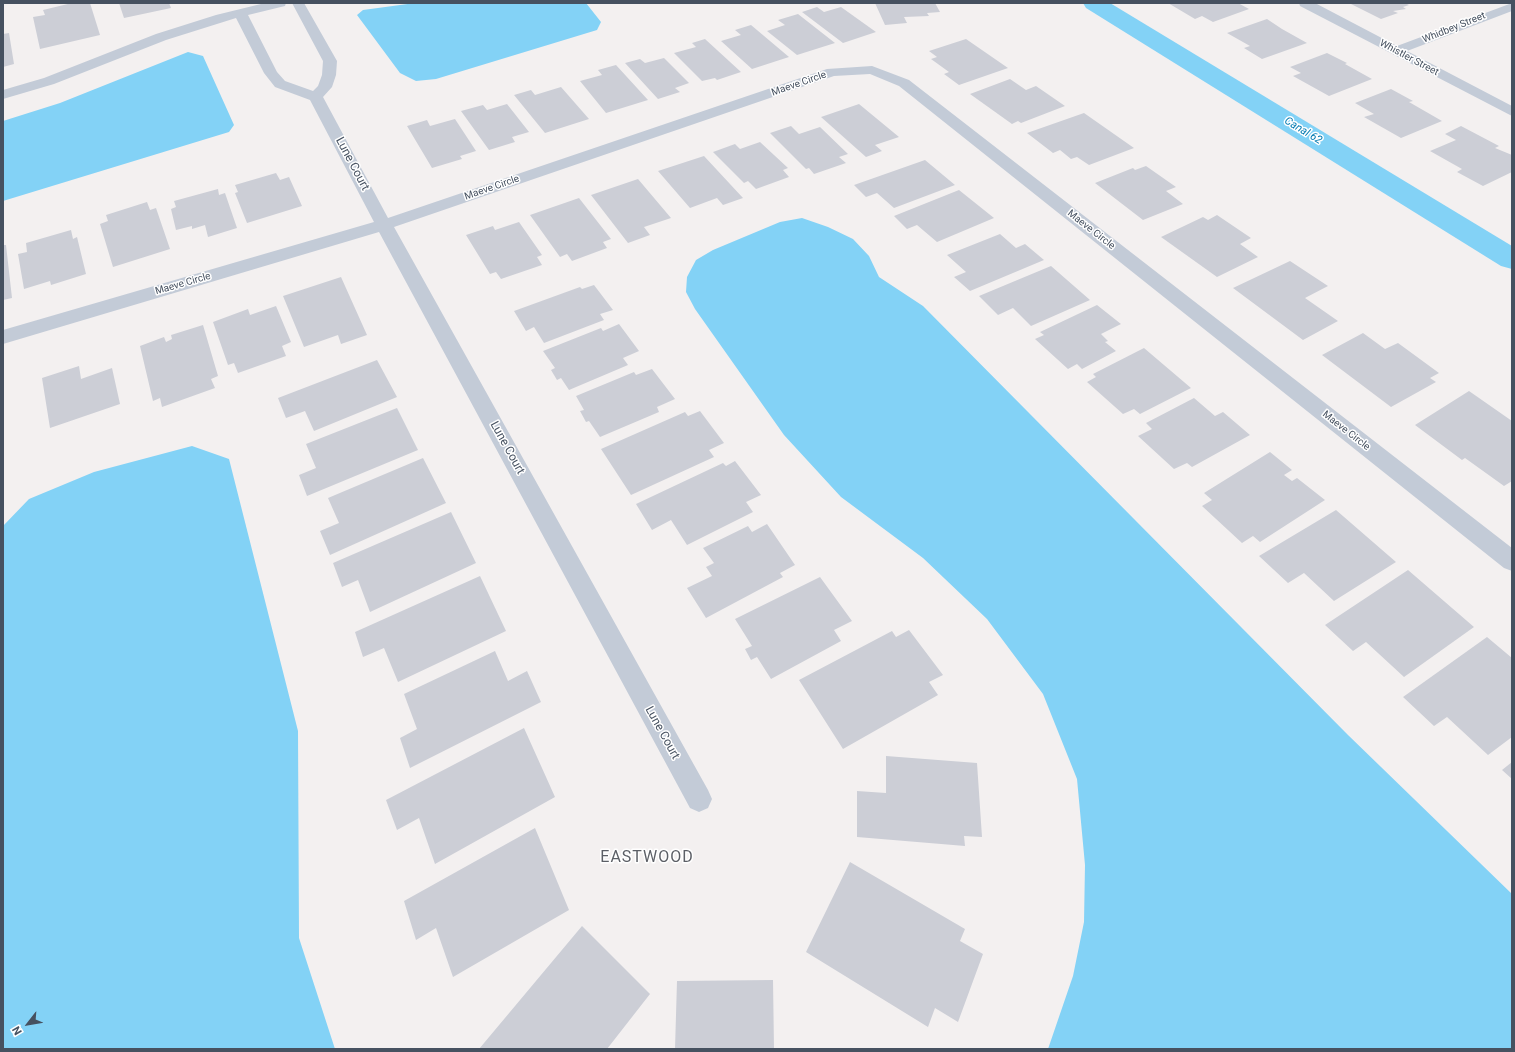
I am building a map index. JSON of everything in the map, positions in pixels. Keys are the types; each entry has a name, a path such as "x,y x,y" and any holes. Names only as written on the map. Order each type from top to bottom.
{"street":[{"path":"3,95 49,81 161,37 240,13 280,3"},
{"path":"240,13 271,73 280,84 316,97 325,87 329,74 330,61 298,3"},
{"name":"Whistler Street","path":"1305,3 1512,112"},
{"name":"Whidbey Street","path":"1396,51 1512,6"},
{"name":"Maeve Circle","path":"3,337 384,224 832,72 872,70 904,83 1512,561"},
{"name":"Lune Court","path":"316,97 699,799"}],"water":[{"path":"415,3 586,3 601,22 597,30 436,79 416,81 400,73 357,15 363,10"},
{"path":"188,52 203,56 234,125 229,132 3,201 3,121 60,103"},
{"path":"802,218 828,227 853,239 869,256 879,277 923,306 1348,735 1512,894 1512,1049 1048,1049 1073,976 1084,922 1085,865 1077,779 1043,694 987,619 923,558 841,497 784,435 695,309 686,292 687,277 696,260 713,250 780,222"},
{"path":"192,446 229,459 298,731 299,938 335,1049 3,1049 3,526 29,499 94,472"}],"building":[{"path":"72,3 90,3 100,35 40,49 33,17 45,15 43,10"},
{"path":"119,3 169,3 171,8 124,18"},
{"path":"875,3 935,3 940,12 927,13 929,16 904,17 907,23 885,25"},
{"path":"1168,3 1238,3 1249,9 1213,22 1202,16 1195,19"},
{"path":"1349,3 1405,3 1409,5 1403,7 1406,9 1393,11 1398,13 1381,19"},
{"path":"817,7 824,12 841,7 876,32 843,43 802,12"},
{"path":"798,14 835,43 797,55 767,31 785,25 778,20"},
{"path":"1267,19 1307,43 1262,59 1244,48 1250,46 1227,33"},
{"path":"751,25 789,57 752,69 721,41 741,35 735,30"},
{"path":"9,33 14,64 3,67 3,34"},
{"path":"705,39 741,72 717,80 715,78 702,81 674,53 696,47 692,43"},
{"path":"966,39 1008,68 959,85 944,74 949,72 931,59 937,57 929,51"},
{"path":"1327,53 1347,63 1345,64 1372,79 1329,96 1293,76 1301,73 1290,67"},
{"path":"664,58 689,83 675,88 680,92 658,99 625,63 640,59 645,63"},
{"path":"616,65 648,100 606,113 580,81 602,75 598,70"},
{"path":"1010,79 1026,90 1036,86 1065,106 1021,123 1018,121 1012,124 970,94"},
{"path":"561,87 589,119 545,133 514,95 531,90 535,95"},
{"path":"1391,89 1413,101 1409,102 1442,121 1401,138 1364,117 1374,114 1355,103"},
{"path":"507,104 529,132 512,137 515,142 489,150 461,111 483,105 487,110"},
{"path":"859,104 899,137 875,145 882,151 866,157 821,117"},
{"path":"1084,113 1134,148 1089,165 1077,157 1071,159 1060,150 1053,153 1027,133"},
{"path":"455,119 476,151 460,156 462,159 432,168 407,126 427,120 430,126"},
{"path":"791,126 799,134 820,127 848,154 839,157 846,163 814,174 809,168 806,169 770,133"},
{"path":"1461,126 1499,146 1495,148 1512,155 1512,172 1483,186 1457,172 1462,169 1430,151 1456,140 1445,134"},
{"path":"760,142 788,168 783,170 789,177 756,189 748,181 744,183 713,152 735,144 740,149"},
{"path":"704,156 743,198 723,205 717,198 690,208 658,171"},
{"path":"925,160 955,185 894,208 877,193 866,197 854,185"},
{"path":"1146,166 1176,187 1166,191 1183,204 1143,220 1095,183 1133,168 1135,170"},
{"path":"276,173 280,180 289,177 302,206 247,223 235,193 238,192 235,185"},
{"path":"638,179 671,218 644,227 650,235 628,243 591,195"},
{"path":"218,189 219,195 225,193 237,228 208,237 205,225 192,229 192,226 176,230 171,209 176,207 174,201"},
{"path":"959,190 994,218 937,242 917,225 907,229 894,216"},
{"path":"579,198 611,239 603,242 607,248 572,261 567,254 560,257 530,215"},
{"path":"147,202 150,210 156,208 170,249 113,267 100,224 108,221 106,215"},
{"path":"1217,215 1251,238 1240,244 1258,257 1217,277 1161,237 1203,217 1208,220"},
{"path":"519,222 542,255 537,257 542,265 501,279 496,272 490,274 466,235 493,226 495,230"},
{"path":"71,230 73,239 77,237 86,274 51,285 50,281 24,289 18,254 27,252 26,243"},
{"path":"1000,234 1016,248 1025,244 1044,260 970,291 954,277 966,272 947,255"},
{"path":"3,245 6,245 12,298 3,300"},
{"path":"1290,261 1328,286 1305,298 1338,321 1303,340 1233,288"},
{"path":"1051,266 1090,300 1031,326 1013,308 998,315 979,296"},
{"path":"341,277 367,335 341,344 338,335 304,347 283,296"},
{"path":"594,285 613,310 600,314 604,320 544,343 534,327 526,331 514,311 580,287 582,289"},
{"path":"1097,305 1121,324 1101,334 1108,341 1105,342 1116,351 1082,369 1077,364 1068,369 1035,339 1044,335 1040,332"},
{"path":"276,306 291,342 282,346 286,356 238,373 234,363 228,365 213,322 248,309 250,315"},
{"path":"619,324 639,351 623,358 628,365 569,390 561,378 557,380 551,370 555,368 543,351 601,328 603,331"},
{"path":"203,325 218,376 211,379 215,388 162,407 160,398 153,401 140,346 164,337 166,342 172,339 171,335"},
{"path":"1363,333 1385,349 1398,343 1439,373 1430,378 1436,382 1391,407 1322,355"},
{"path":"1144,348 1191,388 1140,414 1134,409 1123,414 1087,382 1096,377 1093,374"},
{"path":"377,360 397,397 314,431 305,411 286,418 278,398"},
{"path":"79,366 81,379 112,368 120,404 50,428 42,378"},
{"path":"652,369 675,399 657,407 659,412 600,437 589,421 586,422 580,411 584,410 576,396 634,372 636,375"},
{"path":"1469,391 1512,421 1512,481 1504,486 1465,458 1462,460 1415,425"},
{"path":"1194,398 1215,416 1223,412 1250,435 1192,467 1187,463 1174,469 1138,436 1152,429 1146,423"},
{"path":"397,408 418,450 307,496 299,475 316,468 306,444"},
{"path":"700,411 724,443 709,450 714,457 631,495 601,449 685,412 688,416"},
{"path":"1270,452 1292,470 1284,475 1292,481 1297,478 1325,500 1260,542 1253,536 1242,543 1202,506 1212,500 1204,493"},
{"path":"423,458 446,503 330,555 320,531 339,523 328,498"},
{"path":"735,461 761,495 746,502 753,512 687,545 671,520 652,530 636,504 723,463 726,466"},
{"path":"1336,510 1396,562 1334,601 1304,573 1288,583 1259,556"},
{"path":"451,512 476,563 370,612 358,580 342,587 333,563"},
{"path":"767,524 795,565 780,573 783,577 706,618 687,588 712,576 706,567 714,563 703,548 748,526 752,532"},
{"path":"1408,570 1474,627 1404,677 1366,642 1353,651 1325,625"},
{"path":"480,576 506,631 398,682 384,648 363,657 355,632"},
{"path":"820,577 852,621 834,630 841,641 771,679 757,657 751,660 745,649 752,646 735,619"},
{"path":"909,630 943,675 929,682 938,695 843,749 799,680 892,631 896,637"},
{"path":"1487,637 1512,658 1512,737 1488,755 1447,717 1434,726 1403,697"},
{"path":"495,651 508,681 527,671 541,702 410,768 400,738 417,729 404,694"},
{"path":"524,728 555,797 435,864 419,818 397,830 386,800"},
{"path":"886,756 977,763 982,837 964,836 965,846 857,837 857,791 886,793"},
{"path":"1512,762 1512,779 1502,770"},
{"path":"535,828 569,910 453,977 436,928 416,940 404,901"},
{"path":"850,862 965,929 960,941 983,954 958,1022 935,1008 928,1027 806,952"},
{"path":"582,926 650,994 607,1049 479,1049"},
{"path":"773,980 774,1049 675,1049 677,981"}],"waterway":[{"name":"Canal 62","path":"1094,3 1512,259"}],"district":[{"name":"EASTWOOD","path":"647,858"}]}
